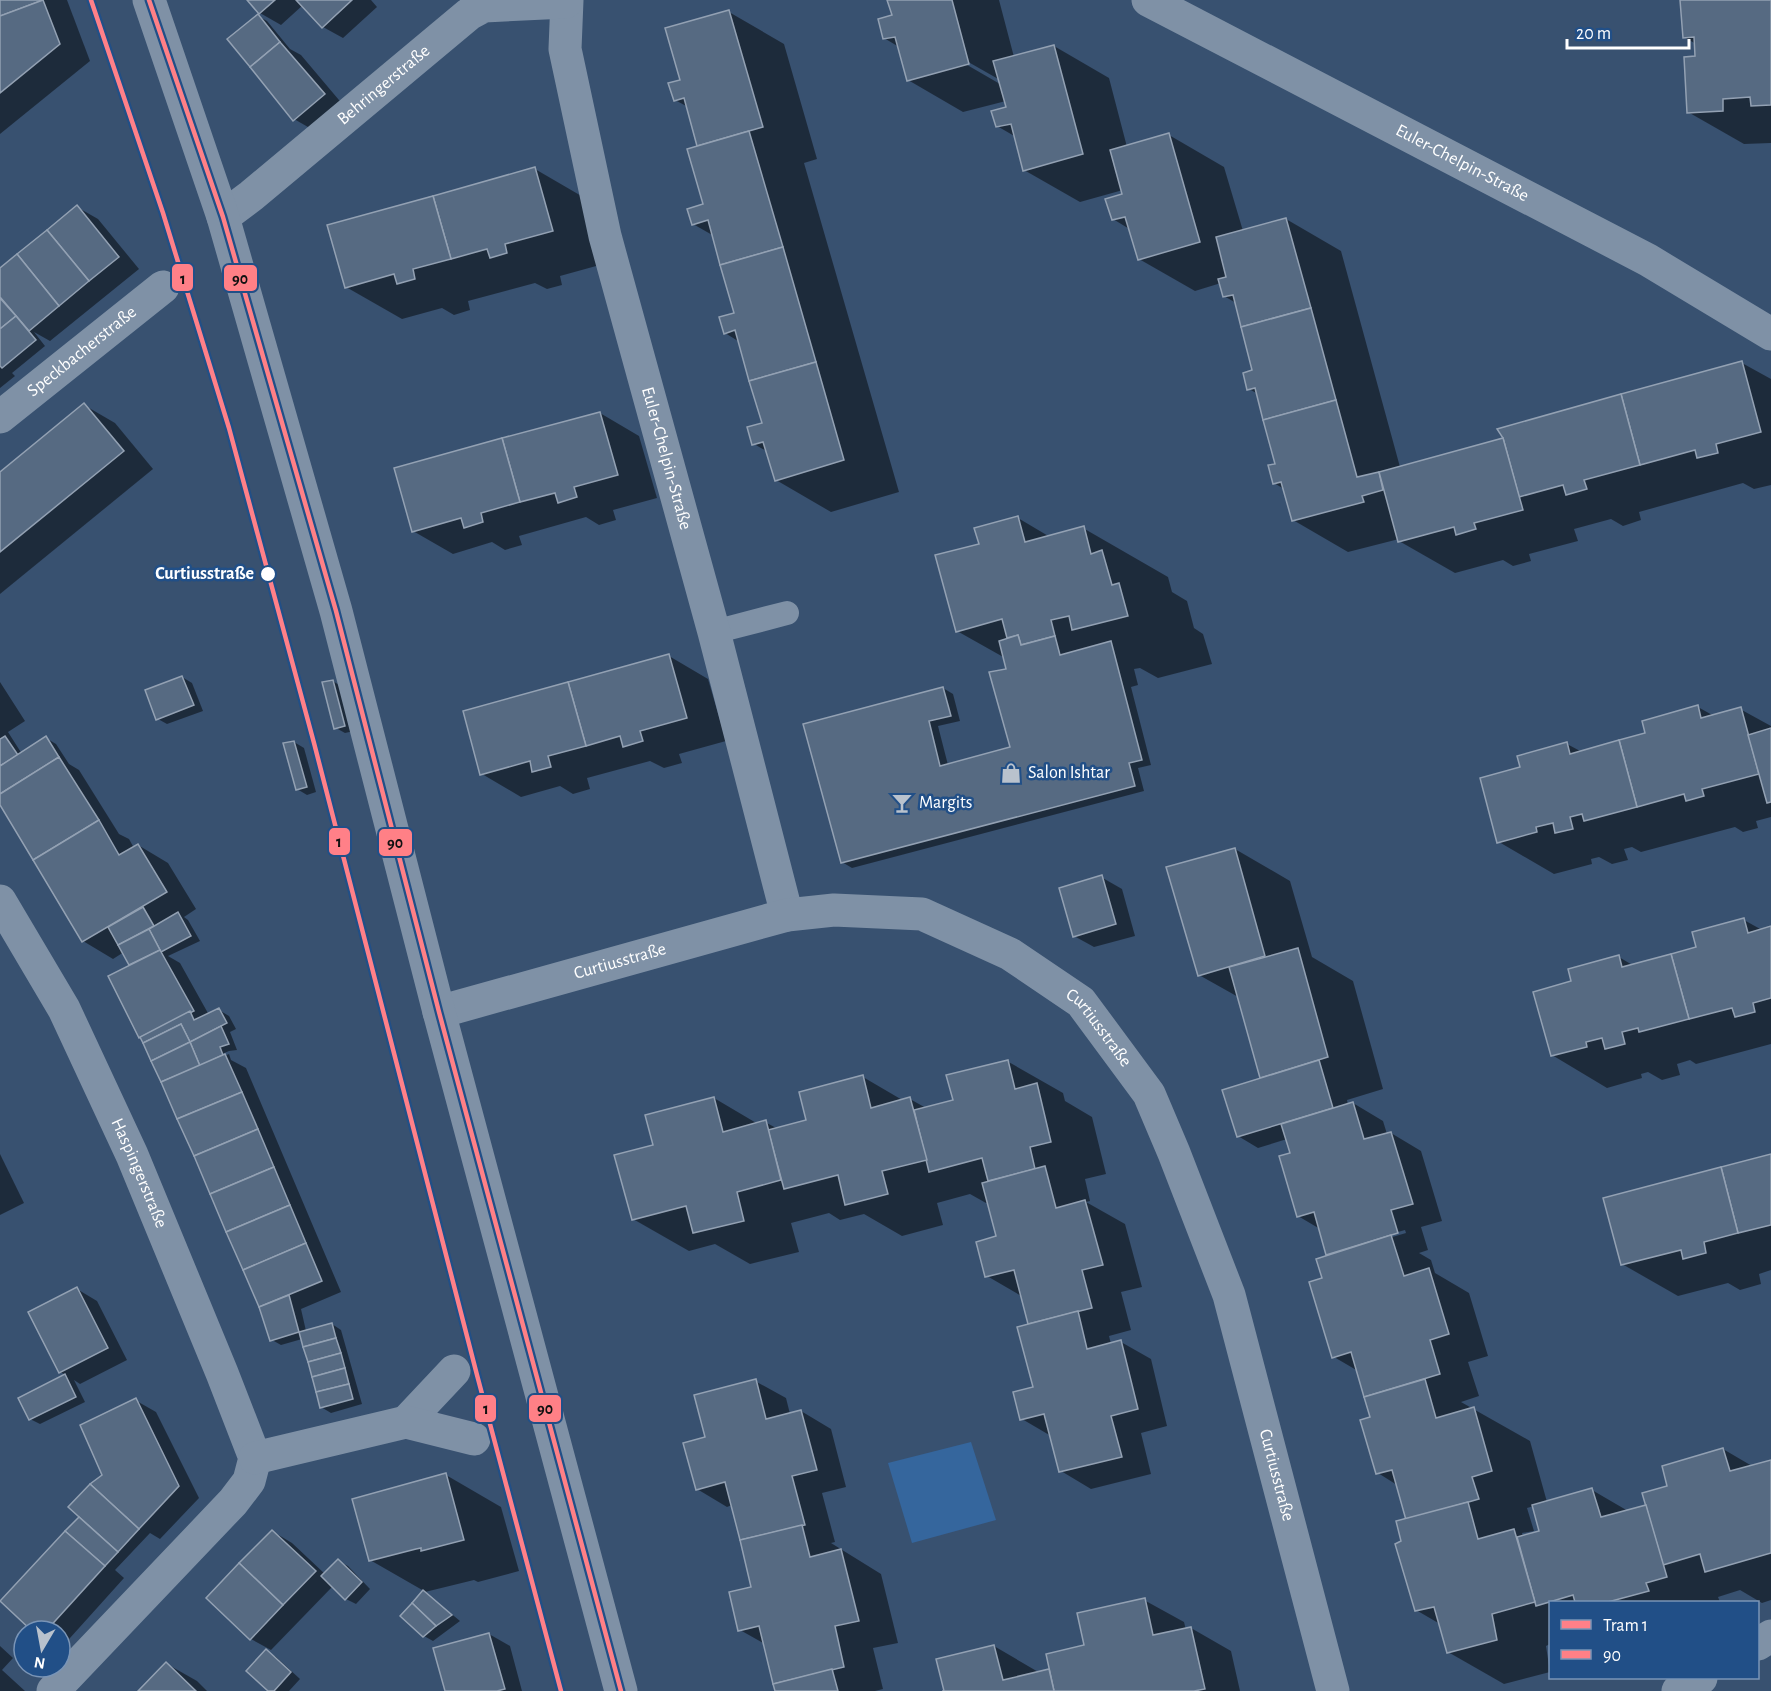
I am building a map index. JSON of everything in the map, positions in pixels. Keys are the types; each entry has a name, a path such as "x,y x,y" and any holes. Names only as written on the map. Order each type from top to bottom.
{"street":[{"path":"148,0 223,218 336,610 439,1012 621,1691"},
{"name":"Euler-Chelpin-Straße","path":"1148,0 1648,260 1771,334"},
{"name":"Behringerstraße","path":"223,218 469,14 484,6 566,1"},
{"name":"Euler-Chelpin-Straße","path":"566,1 565,49 605,236 714,632 787,915"},
{"name":"Speckbacherstraße","path":"0,417 163,287"},
{"name":"Haspingerstraße","path":"0,901 64,1009 127,1144 206,1331 255,1458"},
{"name":"Curtiusstraße","path":"439,1012 787,915 834,910 922,914 1010,954 1081,1002 1149,1094 1228,1295 1333,1691"},
{"path":"406,1422 454,1371"},
{"path":"53,1691 233,1502 249,1481 255,1458 406,1422 474,1439"},
{"path":"1678,1691 1698,1679"}],"lane":[{"path":"714,632 787,613"}],"shaded area":[{"path":"971,1442 996,1520 912,1543 888,1463"}],"building":[{"path":"0,0 43,0 0,16"},
{"path":"43,0 60,44 0,93 0,16"},
{"path":"247,0 275,0 259,14"},
{"path":"296,0 352,0 322,28"},
{"path":"887,0 952,0 969,64 907,81 895,37 883,39 878,19 892,15"},
{"path":"1680,0 1771,0 1771,105 1751,106 1750,97 1723,99 1723,111 1687,113 1684,57 1695,56 1694,37 1683,38"},
{"path":"729,10 763,127 697,146 684,98 674,101 668,83 680,80 665,28"},
{"path":"258,14 280,42 250,67 227,39"},
{"path":"280,42 325,94 293,121 250,67"},
{"path":"1054,45 1083,154 1023,171 1011,124 996,127 991,111 1006,107 993,61"},
{"path":"749,131 783,247 720,265 708,220 692,225 687,209 703,204 687,149"},
{"path":"1169,133 1200,242 1138,260 1125,217 1112,220 1105,199 1122,194 1110,150"},
{"path":"535,167 553,231 505,244 507,253 490,258 487,249 451,259 433,196"},
{"path":"433,196 451,259 413,269 415,279 397,284 394,274 345,288 327,225"},
{"path":"77,205 119,257 89,281 47,230"},
{"path":"1286,218 1311,308 1241,327 1233,295 1223,297 1218,279 1226,277 1216,237"},
{"path":"47,230 89,281 59,306 17,254"},
{"path":"783,247 816,362 749,381 735,330 724,334 719,317 734,313 720,265"},
{"path":"17,254 59,306 29,331 0,297 0,268"},
{"path":"0,298 16,316 0,329"},
{"path":"1311,308 1336,400 1263,420 1255,388 1247,390 1243,373 1252,370 1241,327"},
{"path":"16,316 36,340 2,368 0,366 0,329"},
{"path":"1742,361 1761,432 1716,444 1718,453 1697,458 1695,450 1640,465 1621,394"},
{"path":"816,362 844,460 775,481 763,442 752,445 747,427 762,423 749,381"},
{"path":"1621,394 1640,465 1584,480 1587,489 1566,495 1563,485 1519,497 1503,438 1497,429"},
{"path":"1336,400 1357,477 1379,472 1383,490 1362,496 1364,502 1292,521 1281,482 1273,484 1268,465 1275,464 1263,420"},
{"path":"84,403 124,451 0,552 0,472"},
{"path":"600,412 618,475 574,487 577,497 558,503 555,493 520,502 502,438"},
{"path":"502,438 520,502 481,513 483,522 464,528 461,518 412,532 394,468"},
{"path":"1503,438 1523,510 1474,523 1476,529 1456,535 1454,527 1398,542 1379,472"},
{"path":"1018,516 1025,542 1084,526 1091,554 1102,550 1112,585 1119,583 1128,616 1072,630 1069,616 1051,620 1055,636 1021,645 1018,635 1007,638 1002,619 956,632 935,555 979,544 974,528"},
{"path":"1018,635 1021,645 1055,636 1060,655 1111,641 1142,760 1129,763 1135,786 841,863 803,724 943,687 951,716 929,721 940,766 1010,747 989,672 1006,669 999,641"},
{"path":"669,654 687,718 640,731 643,741 623,747 620,736 586,746 568,682"},
{"path":"182,676 194,705 156,720 145,690"},
{"path":"333,680 345,726 334,729 322,682"},
{"path":"568,682 586,746 548,756 551,767 532,772 530,761 480,775 463,711"},
{"path":"1698,705 1701,718 1741,707 1759,774 1702,789 1704,796 1686,801 1684,794 1637,807 1619,740 1645,733 1642,721"},
{"path":"1771,728 1771,802 1767,803 1748,735"},
{"path":"5,736 18,755 0,766 0,739"},
{"path":"46,736 59,757 0,794 0,766"},
{"path":"1619,740 1637,807 1584,821 1582,814 1570,817 1573,829 1555,833 1553,823 1536,827 1537,832 1497,843 1480,778 1520,767 1517,756 1567,742 1570,754"},
{"path":"294,741 307,787 296,790 283,743"},
{"path":"59,757 99,820 33,860 0,805 0,794"},
{"path":"99,820 119,855 138,844 167,892 82,942 33,860"},
{"path":"1235,848 1265,956 1198,976 1166,867"},
{"path":"1102,875 1116,924 1073,937 1059,888"},
{"path":"143,907 154,926 118,945 108,927"},
{"path":"178,912 191,936 161,952 149,929"},
{"path":"1744,918 1748,933 1771,926 1771,998 1753,1003 1755,1012 1735,1017 1732,1008 1689,1019 1671,954 1696,947 1692,932"},
{"path":"149,929 160,950 129,965 118,945"},
{"path":"1298,948 1328,1057 1260,1078 1229,967"},
{"path":"160,950 194,1011 139,1038 108,976"},
{"path":"1671,954 1689,1019 1639,1032 1638,1028 1622,1032 1625,1044 1605,1049 1602,1038 1586,1042 1587,1047 1551,1056 1533,992 1571,981 1568,969 1619,955 1622,967"},
{"path":"219,1008 227,1023 190,1042 181,1024 143,1043 140,1037 190,1011 194,1020"},
{"path":"181,1024 190,1042 151,1061 143,1043"},
{"path":"221,1026 229,1044 220,1047 223,1055 200,1066 190,1042"},
{"path":"190,1042 200,1066 161,1082 151,1061"},
{"path":"225,1054 242,1092 177,1119 161,1082"},
{"path":"1008,1060 1015,1089 1037,1083 1051,1142 1030,1147 1035,1169 988,1181 982,1158 929,1172 914,1110 953,1100 946,1075"},
{"path":"1319,1060 1333,1108 1237,1137 1222,1090"},
{"path":"863,1075 871,1108 910,1097 927,1160 882,1171 888,1194 845,1205 838,1175 784,1189 768,1130 806,1120 799,1092"},
{"path":"242,1092 258,1129 194,1156 177,1119"},
{"path":"714,1097 723,1132 766,1120 781,1180 737,1192 744,1221 693,1233 686,1206 632,1220 614,1155 653,1145 645,1115"},
{"path":"1353,1102 1364,1139 1391,1132 1413,1204 1391,1210 1398,1233 1326,1255 1314,1212 1297,1217 1279,1156 1290,1153 1281,1124"},
{"path":"258,1129 274,1167 210,1194 194,1156"},
{"path":"1771,1154 1771,1225 1738,1233 1721,1167"},
{"path":"1045,1166 1056,1208 1085,1200 1103,1265 1082,1270 1092,1308 1028,1324 1014,1270 985,1277 976,1242 996,1236 982,1183"},
{"path":"274,1167 290,1205 226,1232 210,1194"},
{"path":"1721,1167 1738,1233 1704,1242 1706,1253 1683,1259 1681,1250 1621,1265 1603,1198"},
{"path":"290,1205 306,1243 243,1270 226,1232"},
{"path":"1391,1235 1404,1276 1429,1268 1449,1334 1430,1340 1440,1374 1364,1397 1351,1352 1332,1358 1309,1282 1322,1278 1316,1259"},
{"path":"306,1243 322,1281 259,1307 243,1270"},
{"path":"77,1287 108,1348 59,1373 28,1312"},
{"path":"289,1295 299,1332 270,1341 259,1307"},
{"path":"1078,1311 1087,1349 1121,1340 1138,1409 1111,1416 1122,1457 1059,1472 1044,1414 1020,1420 1013,1392 1033,1387 1017,1327"},
{"path":"332,1323 336,1338 303,1347 299,1332"},
{"path":"336,1338 341,1353 308,1362 303,1347"},
{"path":"341,1353 345,1368 312,1377 308,1362"},
{"path":"345,1368 349,1384 316,1392 312,1377"},
{"path":"65,1374 76,1397 29,1420 18,1398"},
{"path":"756,1379 766,1419 801,1410 817,1470 792,1476 805,1525 740,1540 725,1482 696,1490 683,1443 705,1437 694,1395"},
{"path":"1425,1379 1436,1418 1474,1407 1492,1471 1472,1477 1479,1499 1406,1520 1392,1470 1376,1474 1360,1420 1370,1417 1364,1397"},
{"path":"349,1384 353,1399 320,1408 316,1392"},
{"path":"136,1398 179,1486 139,1529 90,1484 102,1475 80,1425"},
{"path":"1723,1448 1730,1471 1771,1460 1771,1553 1705,1572 1700,1554 1663,1565 1642,1493 1667,1486 1662,1466"},
{"path":"446,1473 464,1540 369,1561 352,1499"},
{"path":"90,1484 139,1529 118,1552 68,1507"},
{"path":"1592,1488 1601,1517 1646,1505 1667,1577 1646,1583 1649,1591 1612,1601 1575,1601 1573,1595 1536,1606 1517,1537 1539,1531 1532,1505"},
{"path":"1468,1502 1478,1539 1514,1529 1535,1602 1492,1614 1497,1640 1447,1653 1434,1607 1415,1611 1395,1544 1401,1541 1396,1521"},
{"path":"79,1517 118,1552 105,1566 65,1531"},
{"path":"802,1525 810,1557 841,1549 859,1621 835,1626 844,1667 773,1684 759,1626 738,1631 729,1592 751,1587 740,1540"},
{"path":"272,1530 316,1571 283,1605 239,1563"},
{"path":"65,1531 105,1566 57,1619 19,1619 0,1601"},
{"path":"338,1559 362,1582 345,1600 321,1576"},
{"path":"239,1563 283,1605 250,1640 206,1598"},
{"path":"423,1590 452,1615 436,1626 412,1603"},
{"path":"1145,1598 1153,1635 1191,1627 1205,1689 1194,1691 1054,1691 1046,1654 1084,1645 1077,1613"},
{"path":"412,1603 436,1626 423,1637 400,1616"},
{"path":"489,1633 505,1689 445,1691 433,1648"},
{"path":"994,1645 1003,1680 1049,1669 1054,1691 944,1691 936,1659"},
{"path":"266,1649 291,1672 274,1691 268,1691 246,1671"},
{"path":"166,1662 196,1691 138,1691"},
{"path":"832,1669 838,1691 775,1691 773,1684"}],"tram line":[{"name":"1","path":"91,0 163,213 229,428 314,743 561,1691"}],"transit line":[{"name":"90","path":"149,0 223,217 336,611 439,1012 621,1691"}],"place":[{"name":"Curtiusstraße","path":"268,574"},
{"name":"Salon Ishtar","path":"1011,773"},
{"name":"Margits","path":"902,803"}]}
